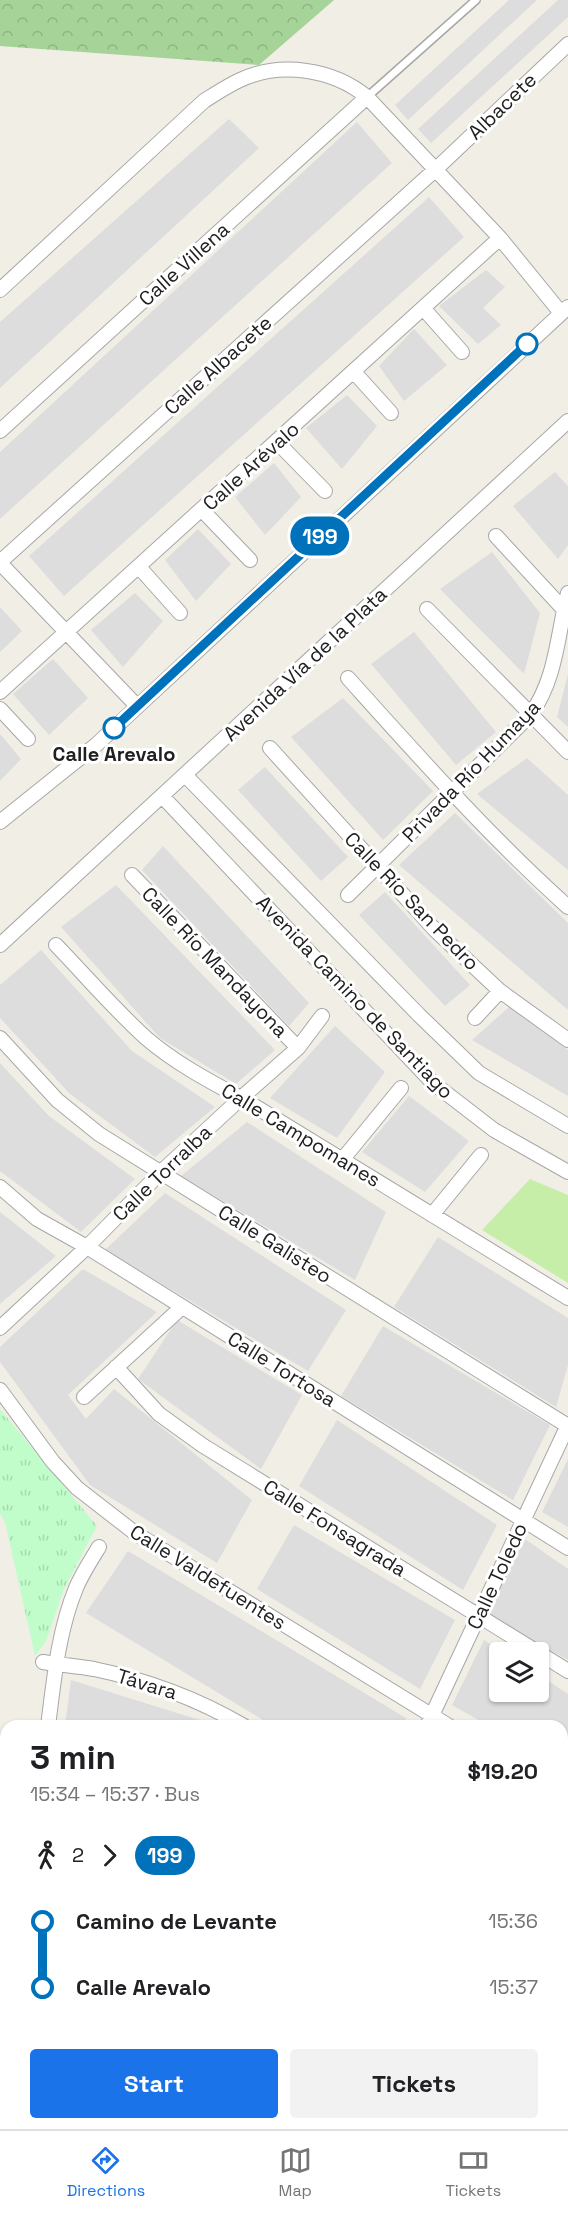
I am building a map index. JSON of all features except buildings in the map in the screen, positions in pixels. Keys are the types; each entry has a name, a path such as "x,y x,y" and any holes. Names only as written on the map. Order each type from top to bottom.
{"street":[{"name":"Albacete","path":"436,169 568,44"},
{"path":"0,290 204,101 240,80 271,70 300,70 329,75 355,87 367,97 565,310 96,745 0,822"},
{"name":"Calle Villena","path":"0,431 367,97"},
{"name":"Calle Albacete","path":"0,563 436,169"},
{"name":"Calle Arévalo","path":"0,692 500,238"},
{"path":"423,308 462,352"},
{"path":"354,372 391,413"},
{"name":"Avenida Vía de la Plata","path":"0,945 568,421"},
{"path":"277,442 325,491"},
{"path":"202,510 250,560"},
{"path":"496,536 566,612"},
{"path":"0,563 137,706"},
{"path":"139,567 180,613"},
{"name":"Privada Río Humaya","path":"348,895 531,714 542,698 552,672 566,612 568,593"},
{"path":"427,609 568,752"},
{"path":"348,678 452,794 568,907"},
{"path":"0,709 28,739"},
{"name":"Calle Río San Pedro","path":"270,748 435,930 500,991 568,1040"},
{"name":"Avenida Camino de Santiago","path":"185,776 479,1073 568,1126"},
{"name":"Avenida Camino de Santiago","path":"162,796 433,1083 494,1130 568,1172"},
{"name":"Calle Río Mandayona","path":"132,875 298,1048"},
{"name":"Avenida Vía de la Plata","path":"0,932 41,908"},
{"name":"Calle Campomanes","path":"56,945 147,1039 202,1077 568,1298"},
{"path":"475,1018 500,991"},
{"name":"Calle Torralba","path":"0,1328 87,1247 160,1173 240,1098 298,1048 322,1016"},
{"name":"Calle Galisteo","path":"0,1038 57,1100 80,1120 122,1150 568,1426"},
{"path":"342,1160 401,1088"},
{"path":"432,1215 481,1155"},
{"name":"Calle Tortosa","path":"0,1187 37,1219 87,1247 568,1548"},
{"path":"84,1397 182,1307"},
{"name":"Calle Fonsagrada","path":"116,1367 159,1414 202,1445 568,1671"},
{"name":"Calle Valdefuentes","path":"0,1390 53,1462 77,1488 135,1533 428,1720"},
{"name":"Calle Toledo","path":"430,1720 568,1426"},
{"path":"48,1720 50,1663 74,1594 99,1547"},
{"name":"Távara","path":"50,1663 93,1669 134,1679 180,1694 234,1720"}],"lane":[{"path":"367,97 476,0"}],"shaded area":[{"path":"509,0 537,0 408,120 395,105"},
{"path":"558,0 568,0 568,17 431,143 418,129"},
{"path":"229,119 259,148 0,388 0,322"},
{"path":"357,122 392,163 0,519 0,452"},
{"path":"429,197 464,237 64,596 29,556"},
{"path":"486,270 505,287 483,308 501,325 478,344 439,306"},
{"path":"414,329 447,365 404,401 379,366"},
{"path":"347,395 377,426 342,469 306,428"},
{"path":"274,463 301,497 265,535 235,497"},
{"path":"555,472 568,486 568,545 558,559 513,506"},
{"path":"198,529 231,564 196,601 165,560"},
{"path":"492,552 540,613 524,674 440,589"},
{"path":"135,593 163,621 123,667 91,630"},
{"path":"0,607 22,631 0,652"},
{"path":"414,632 496,732 456,765 371,664"},
{"path":"53,659 88,698 49,735 13,694"},
{"path":"568,674 568,727 557,717"},
{"path":"343,698 433,791 383,840 291,737"},
{"path":"0,734 21,759 0,781"},
{"path":"527,758 568,795 568,870 477,794"},
{"path":"265,767 348,857 321,881 238,790"},
{"path":"455,813 568,923 568,1010 399,865"},
{"path":"163,846 309,1003 289,1026 142,870"},
{"path":"116,885 275,1050 236,1084 160,1038 61,927"},
{"path":"385,892 470,985 445,1006 359,915"},
{"path":"41,950 132,1051 215,1107 155,1157 70,1094 0,1018 0,985"},
{"path":"509,1007 568,1050 568,1096 472,1040"},
{"path":"335,1026 385,1072 337,1138 270,1098"},
{"path":"0,1063 49,1116 135,1179 81,1232 0,1171"},
{"path":"409,1096 469,1141 425,1192 362,1152"},
{"path":"247,1122 386,1212 355,1280 181,1176"},
{"path":"165,1193 346,1310 308,1371 105,1250"},
{"path":"0,1212 56,1256 0,1304"},
{"path":"438,1237 568,1318 568,1365 556,1407 394,1307"},
{"path":"83,1269 157,1312 68,1395 86,1419 114,1389 252,1500 217,1563 90,1485 0,1362 0,1347"},
{"path":"177,1320 302,1395 261,1469 138,1379"},
{"path":"383,1326 550,1425 513,1500 341,1396"},
{"path":"337,1420 497,1525 463,1590 299,1486"},
{"path":"568,1459 568,1527 542,1512"},
{"path":"294,1525 455,1620 420,1689 257,1589"},
{"path":"525,1539 568,1569 568,1660 549,1649 549,1642 536,1642 486,1614"},
{"path":"128,1551 406,1718 405,1720 263,1720 86,1613"},
{"path":"484,1640 489,1643 489,1702 549,1702 549,1682 568,1694 568,1720 478,1720 452,1705"},
{"path":"71,1680 200,1720 66,1720"}],"green space":[{"path":"0,0 334,0 259,65 0,46"},
{"path":"530,1179 568,1195 568,1283 482,1230"},
{"path":"0,1409 97,1526 64,1589 46,1641 35,1656 5,1522 0,1514"}],"bus line":[{"name":"199","path":"114,728 527,344"}],"place":[{"name":"Calle Arevalo","path":"114,728"}]}
